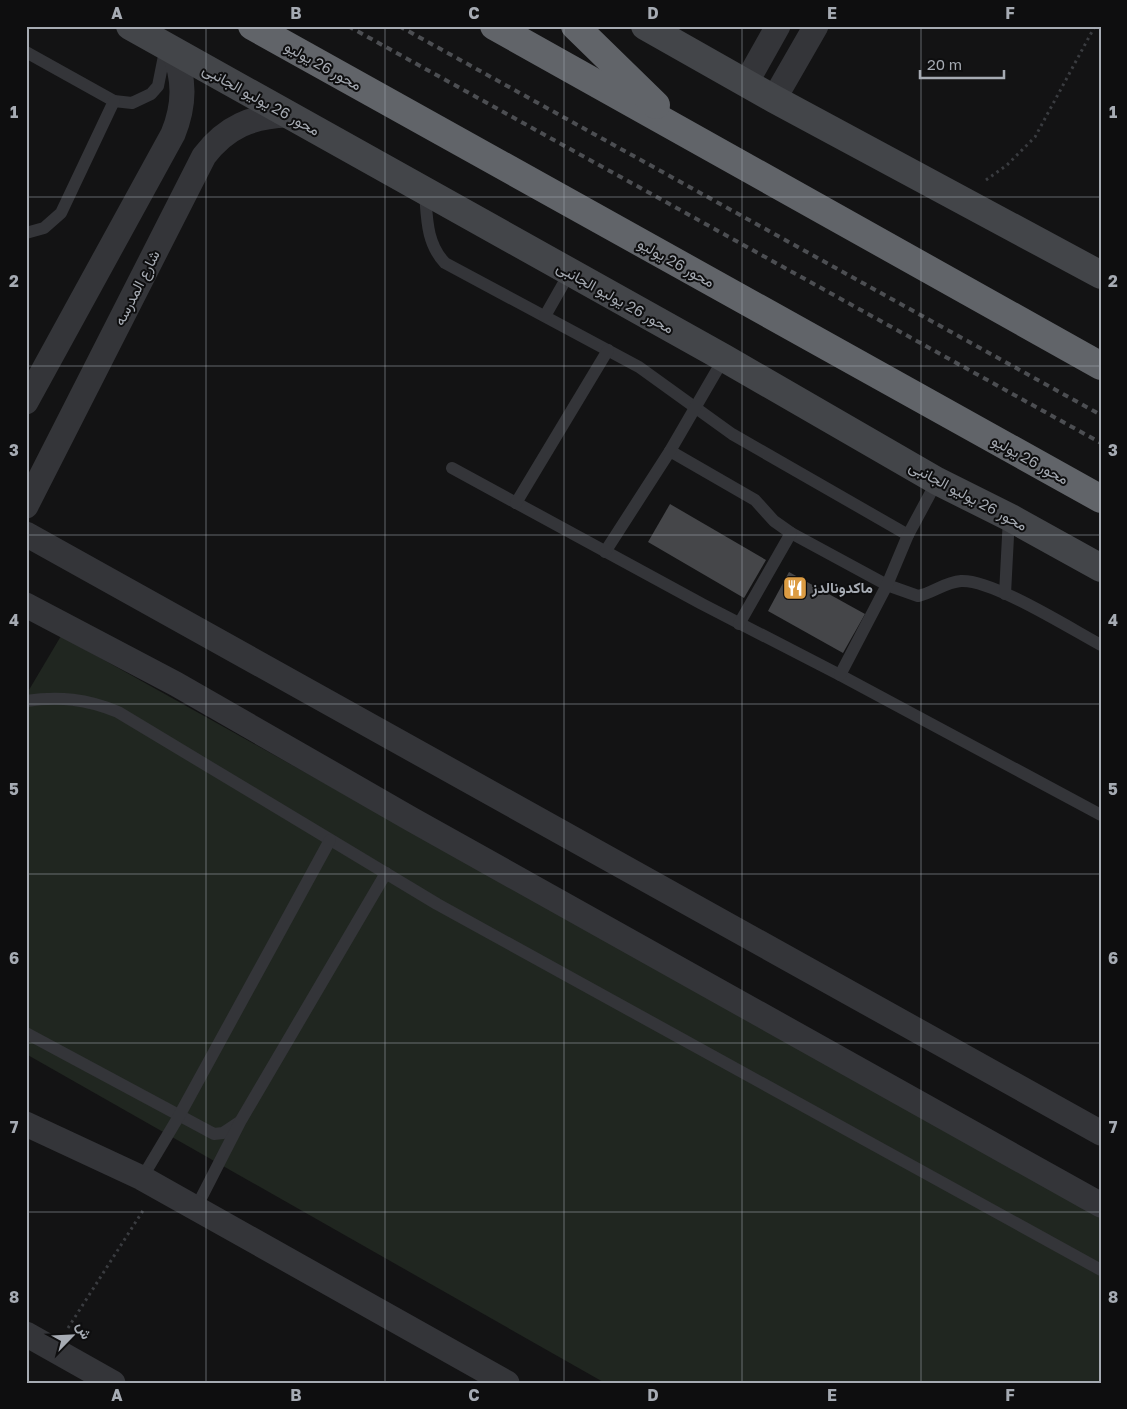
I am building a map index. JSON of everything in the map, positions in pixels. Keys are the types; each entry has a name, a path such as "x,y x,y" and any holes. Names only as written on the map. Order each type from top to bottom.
{"highway":[{"name":"محور 26 يوليو","path":"252,26 1101,499"},
{"path":"494,26 1101,366"},
{"path":"575,26 682,131"}],"main road":[{"name":"محور 26 يوليو الجانبى","path":"130,26 724,358 936,481 1009,517 1101,568"},
{"path":"645,26 774,99 1101,275"}],"street":[{"path":"746,83 778,26"},
{"path":"774,99 816,26"},
{"path":"26,402 173,134 182,106 183,92 182,77 169,48"},
{"name":"شارع المدرسه","path":"26,506 204,156 214,143 240,124 255,118 288,115"},
{"path":"26,534 1101,1133"},
{"path":"26,605 176,684 411,819 1101,1205"},
{"path":"26,1124 150,1183 507,1383"},
{"path":"26,1334 114,1383"}],"lane":[{"path":"26,52 114,100 132,103 151,94 158,86 169,48"},
{"path":"26,233 44,228 60,213 114,100"},
{"path":"425,192 430,238 438,256 445,263 639,367 732,434 908,535"},
{"path":"545,316 570,272"},
{"path":"516,503 608,350"},
{"path":"606,552 670,451 724,358"},
{"path":"670,451 755,500 774,521 791,532 887,585 918,596 943,585 970,581 990,586 1101,645"},
{"path":"452,468 739,624 1101,815"},
{"path":"840,676 887,585 908,535 936,481"},
{"path":"1005,594 1009,517"},
{"path":"739,624 791,532"},
{"path":"26,702 63,698 101,705 118,712 445,909 1101,1270"},
{"path":"150,1183 179,1116 330,840"},
{"path":"196,1208 240,1122 386,874"},
{"path":"26,1033 214,1134 231,1129 240,1122"}],"path":[{"path":"961,198 1007,165 1035,137 1095,26"},
{"path":"54,1349 150,1183"}],"shaded area":[{"path":"61,636 1101,1217 1101,1383 605,1383 26,1054 26,695"}],"building":[{"path":"670,504 766,560 744,598 648,542"},
{"path":"789,572 865,614 843,653 768,611"}],"railway":[{"path":"348,26 1101,443"},
{"path":"399,26 1101,415"}],"place":[{"name":"ماكدونالدز","path":"795,588"}]}
